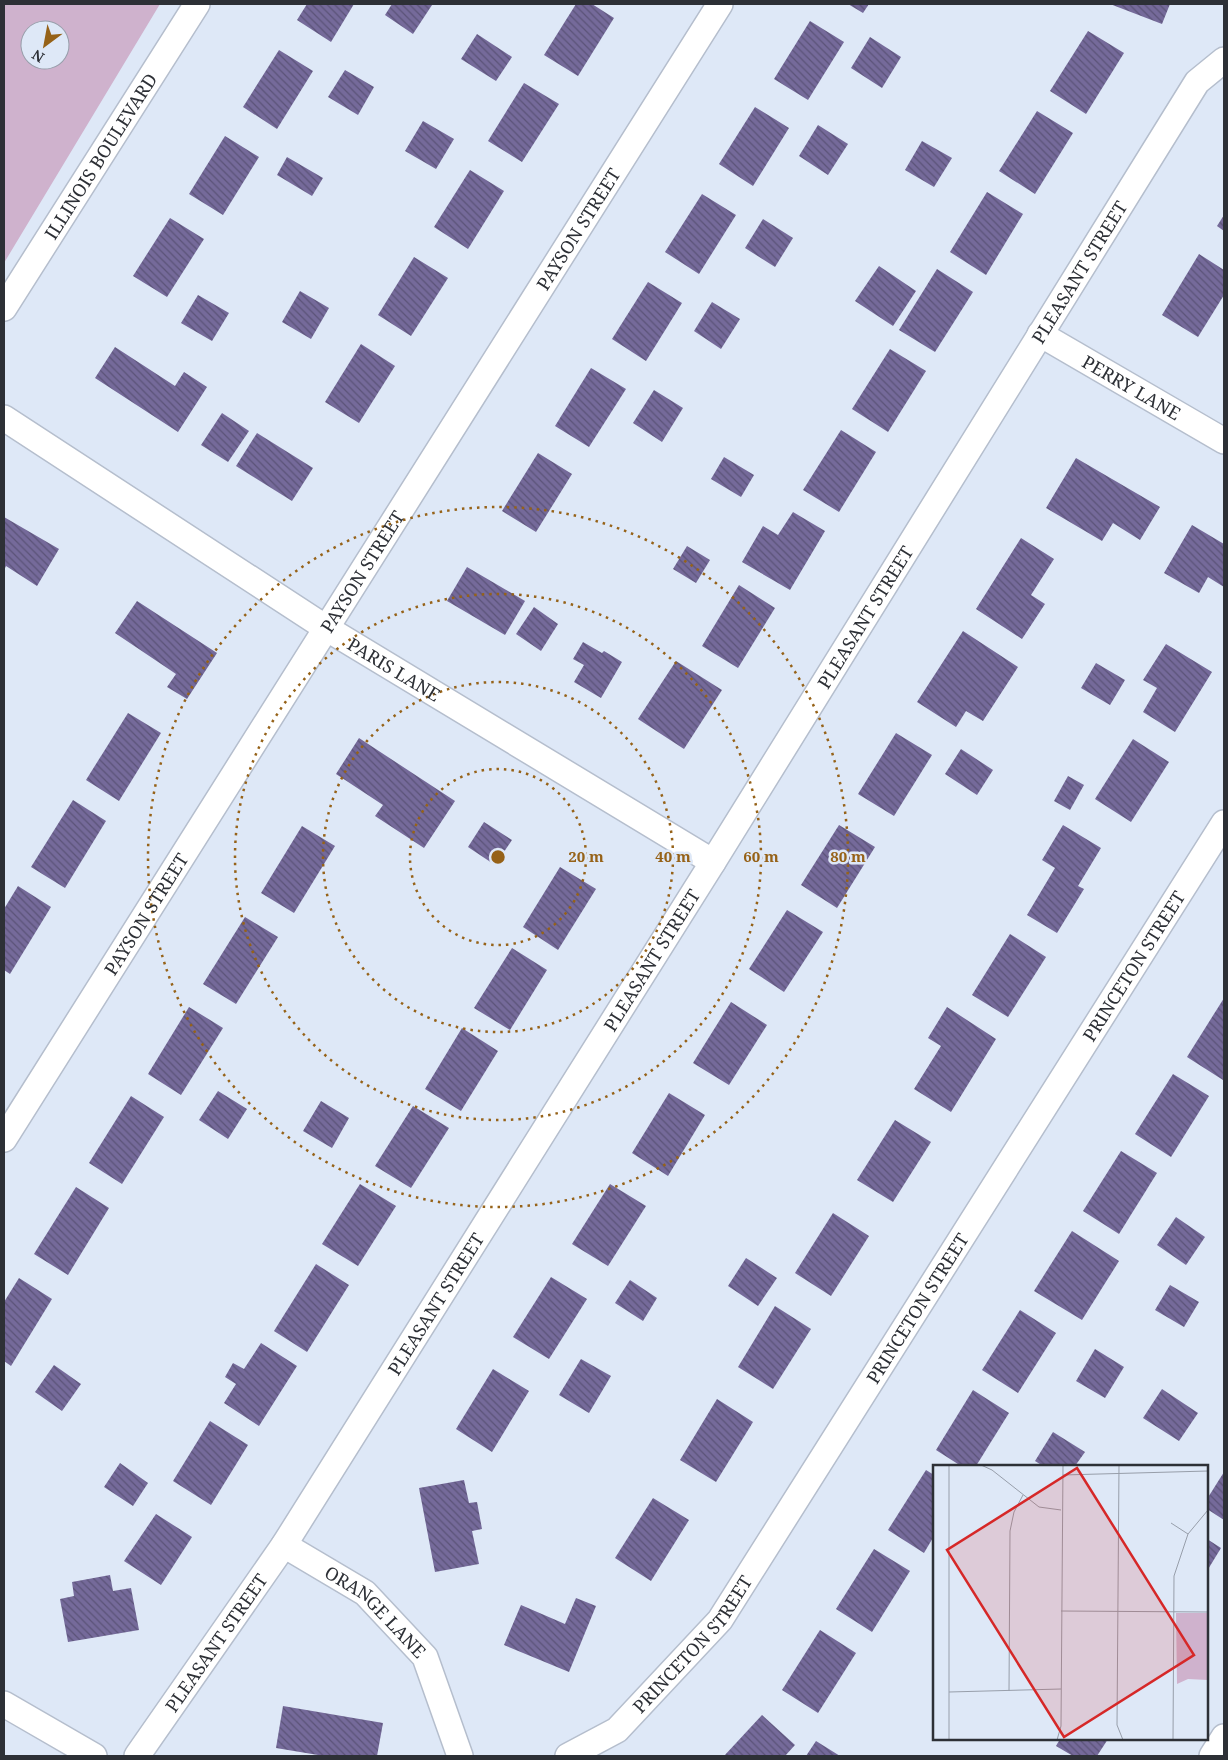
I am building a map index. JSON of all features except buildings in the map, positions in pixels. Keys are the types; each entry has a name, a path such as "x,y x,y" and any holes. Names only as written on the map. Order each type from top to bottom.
{"street":[{"name":"ILLINOIS BOULEVARD","path":"4,308 197,4"},
{"name":"PAYSON STREET","path":"4,1139 720,4"},
{"name":"PLEASANT STREET","path":"137,1756 284,1545 713,862 1198,82 1224,60"},
{"name":"PERRY LANE","path":"1040,334 1224,441"},
{"name":"PARIS LANE","path":"4,418 326,628 713,862"},
{"name":"PRINCETON STREET","path":"568,1756 617,1730 720,1620 1224,823"},
{"name":"ORANGE LANE","path":"284,1545 365,1593 425,1657 460,1756"},
{"path":"4,1704 94,1756"},
{"path":"1212,1756 1224,1737"}],"shaded area":[{"path":"4,4 160,4 4,263"}]}
